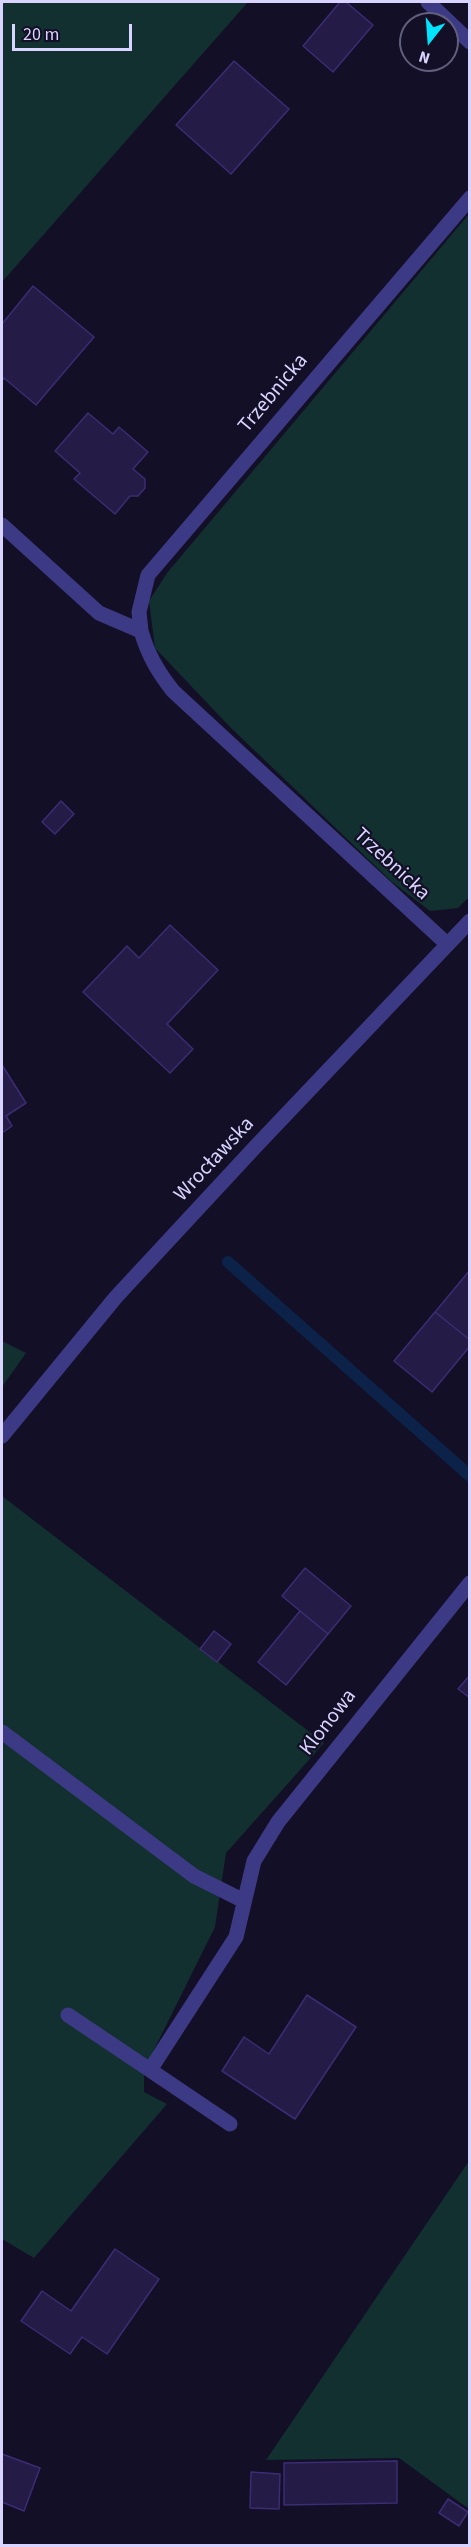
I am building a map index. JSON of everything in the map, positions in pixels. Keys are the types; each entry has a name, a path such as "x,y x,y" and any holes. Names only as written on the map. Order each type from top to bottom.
{"street":[{"path":"428,2 470,42"},
{"name":"Trzebnicka","path":"447,944 173,691 155,668 146,651 139,612 148,576 470,198"},
{"path":"2,525 99,613 141,631"},
{"name":"Wrocławska","path":"2,1436 132,1280 470,921"},
{"name":"Klonowa","path":"150,2070 236,1937 254,1861 278,1822 470,1583"},
{"path":"2,1732 194,1876 244,1901"},
{"path":"68,2014 230,2124"}],"green space":[{"path":"2,2 248,2 2,282"},
{"path":"469,214 470,896 458,908 430,911 392,882 230,727 155,648 149,601 167,573"},
{"path":"2,1341 26,1353 2,1387"},
{"path":"2,1496 324,1743 226,1853 215,1927 144,2070 144,2092 167,2104 34,2258 2,2239"},
{"path":"469,2161 469,2509 399,2458 266,2460"}],"building":[{"path":"340,2 346,2 373,25 333,72 303,46"},
{"path":"234,61 289,109 231,174 176,125"},
{"path":"33,286 94,337 36,405 4,378 2,381 2,324"},
{"path":"88,413 113,434 119,427 148,452 133,469 145,479 145,488 138,496 130,496 115,514 74,479 80,473 55,451"},
{"path":"61,801 74,814 55,834 42,822"},
{"path":"170,925 218,970 167,1024 193,1049 170,1073 83,992 127,946 139,958"},
{"path":"2,1065 26,1103 6,1116 12,1126 2,1133"},
{"path":"470,1270 470,1340 435,1312"},
{"path":"435,1312 470,1340 470,1346 432,1392 394,1361"},
{"path":"305,1568 351,1606 328,1634 282,1596"},
{"path":"300,1611 328,1634 286,1685 258,1662"},
{"path":"214,1631 231,1644 217,1662 200,1649"},
{"path":"470,1675 470,1698 458,1689"},
{"path":"307,1995 356,2027 295,2119 222,2071 244,2037 269,2054"},
{"path":"115,2249 159,2279 107,2354 82,2337 70,2354 21,2321 42,2291 71,2311"},
{"path":"2,2454 40,2468 24,2511 2,2502"},
{"path":"397,2461 397,2503 284,2505 284,2463"},
{"path":"251,2472 280,2474 279,2509 250,2508"},
{"path":"448,2499 468,2512 459,2526 439,2513"}],"waterway":[{"path":"228,1262 470,1476"}]}
